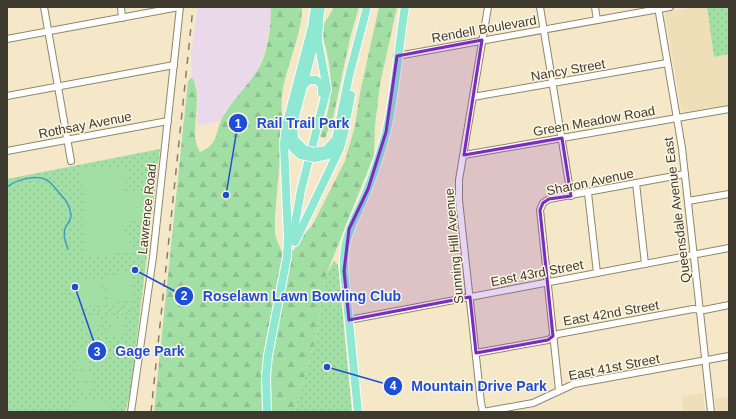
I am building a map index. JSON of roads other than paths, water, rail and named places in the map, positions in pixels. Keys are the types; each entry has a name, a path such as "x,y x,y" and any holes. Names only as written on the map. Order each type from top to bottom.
{"main road":[{"path":"288,254 284,136 312,27 315,7"},
{"path":"267,412 266,376 268,356 301,190 327,89 319,45 321,7"},
{"path":"314,155 326,150 336,140 349,76 354,63 367,7"},
{"path":"358,412 344,265 346,239 368,189 384,139 405,7"},
{"path":"302,152 294,139 292,129 319,23"},
{"path":"288,254 340,148 346,126 354,78 354,63"},
{"path":"288,239 297,190 323,88 319,81 314,80 308,81 302,87"},
{"path":"286,126 288,141 293,148 302,152 325,157 336,150 340,144 346,126"}],"street":[{"path":"44,7 71,161"},
{"path":"120,7 122,18"},
{"path":"7,39 180,7"},
{"name":"Lawrence Road","path":"131,412 151,275 180,7"},
{"name":"Sunning Hill Avenue","path":"483,412 459,200 459,180 488,7"},
{"path":"540,7 571,196"},
{"path":"594,7 597,20"},
{"name":"Rendell Boulevard","path":"397,56 670,7"},
{"name":"Queensdale Avenue East","path":"659,8 685,174 711,412"},
{"name":"Nancy Street","path":"473,98 667,63"},
{"path":"7,96 174,65"},
{"name":"Green Meadow Road","path":"464,155 729,109"},
{"name":"Rothsay Avenue","path":"7,151 168,121"},
{"name":"Sharon Avenue","path":"559,390 540,210 543,203 549,199 685,174"},
{"path":"636,183 645,264"},
{"path":"588,192 597,273"},
{"path":"688,201 729,194"},
{"name":"East 43rd Street","path":"349,320 729,248"},
{"name":"East 42nd Street","path":"476,353 548,340 558,334 685,310 700,310 729,305"},
{"name":"East 41st Street","path":"483,412 533,403 574,384 729,356"}],"waterway":[{"path":"7,187 21,180 32,178 42,178 51,183 69,207 71,215 64,232 68,249"}],"railway":[{"path":"151,412 193,7"}],"place":[{"name":"Rail Trail Park","path":"226,195"},
{"name":"Roselawn Lawn Bowling Club","path":"135,270"},
{"name":"Gage Park","path":"75,287"},
{"name":"Mountain Drive Park","path":"327,367"}]}
